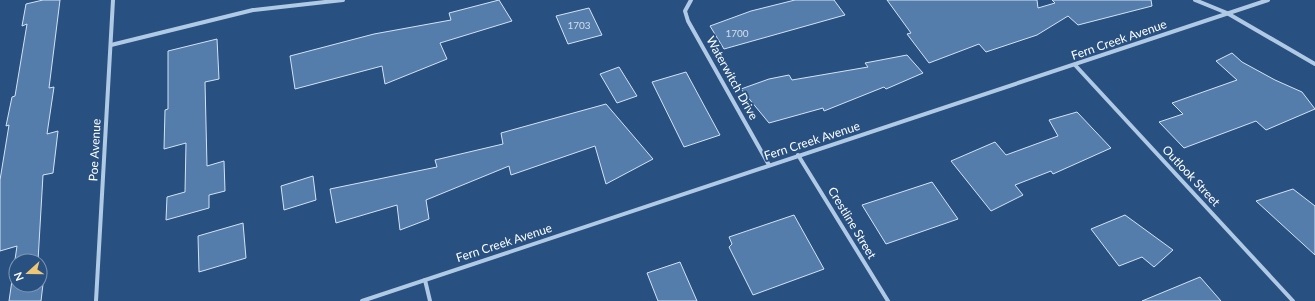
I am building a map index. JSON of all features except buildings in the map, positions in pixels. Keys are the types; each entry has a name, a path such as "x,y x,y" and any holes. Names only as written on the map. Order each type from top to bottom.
{"street":[{"name":"Poe Avenue","path":"96,301 113,0"},
{"path":"110,45 253,10 343,0"},
{"name":"Waterwitch Drive","path":"690,0 686,11 688,21 769,165"},
{"path":"1195,0 1227,13 1315,64"},
{"name":"Fern Creek Avenue","path":"362,301 769,165 1075,66 1268,0"},
{"name":"Outlook Street","path":"1075,66 1293,301"},
{"name":"Crestline Street","path":"798,156 888,301"},
{"path":"425,280 430,301"}]}
